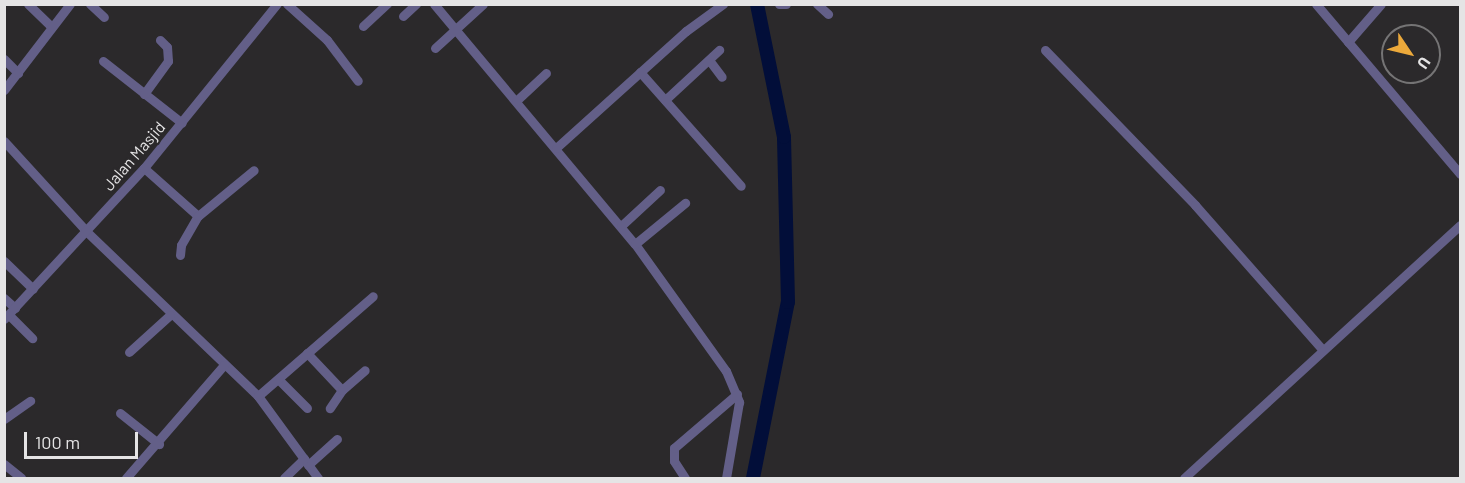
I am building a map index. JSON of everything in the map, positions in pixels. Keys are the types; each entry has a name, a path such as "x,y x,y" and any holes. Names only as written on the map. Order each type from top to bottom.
{"street":[{"path":"28,4 52,27"},
{"path":"4,90 70,4"},
{"path":"90,4 104,17"},
{"path":"287,4 327,40 358,81"},
{"path":"363,26 387,4"},
{"path":"403,16 416,4"},
{"path":"434,4 621,226 709,344 738,394 738,425 726,478"},
{"path":"435,48 483,4"},
{"path":"556,148 686,31 723,4"},
{"path":"779,4 786,4"},
{"path":"817,4 828,14"},
{"path":"1316,4 1461,174"},
{"path":"1348,42 1381,4"},
{"name":"Jalan Masjid","path":"9,314 144,168 276,5"},
{"path":"144,94 168,61 167,47 160,40"},
{"path":"665,100 719,50"},
{"path":"1045,50 1195,205 1323,350"},
{"path":"4,59 18,73"},
{"path":"709,60 722,77"},
{"path":"103,62 182,123"},
{"path":"640,72 741,186"},
{"path":"516,101 546,73"},
{"path":"4,141 87,232 170,315 258,396 318,478"},
{"path":"144,168 198,216"},
{"path":"180,255 181,245 198,216 254,170"},
{"path":"621,226 660,190"},
{"path":"635,244 685,203"},
{"path":"1184,478 1461,225"},
{"path":"4,261 33,289"},
{"path":"258,396 373,296"},
{"path":"4,298 9,314 32,338"},
{"path":"129,352 170,315"},
{"path":"307,353 342,390"},
{"path":"133,476 224,365"},
{"path":"330,408 342,390 365,370"},
{"path":"278,379 307,408"},
{"path":"685,478 674,461 674,448 738,394"},
{"path":"4,419 30,401"},
{"path":"120,413 159,444"},
{"path":"284,478 337,439"},
{"path":"4,464 21,478"}],"waterway":[{"path":"753,478 788,302 784,137 757,4"}]}
